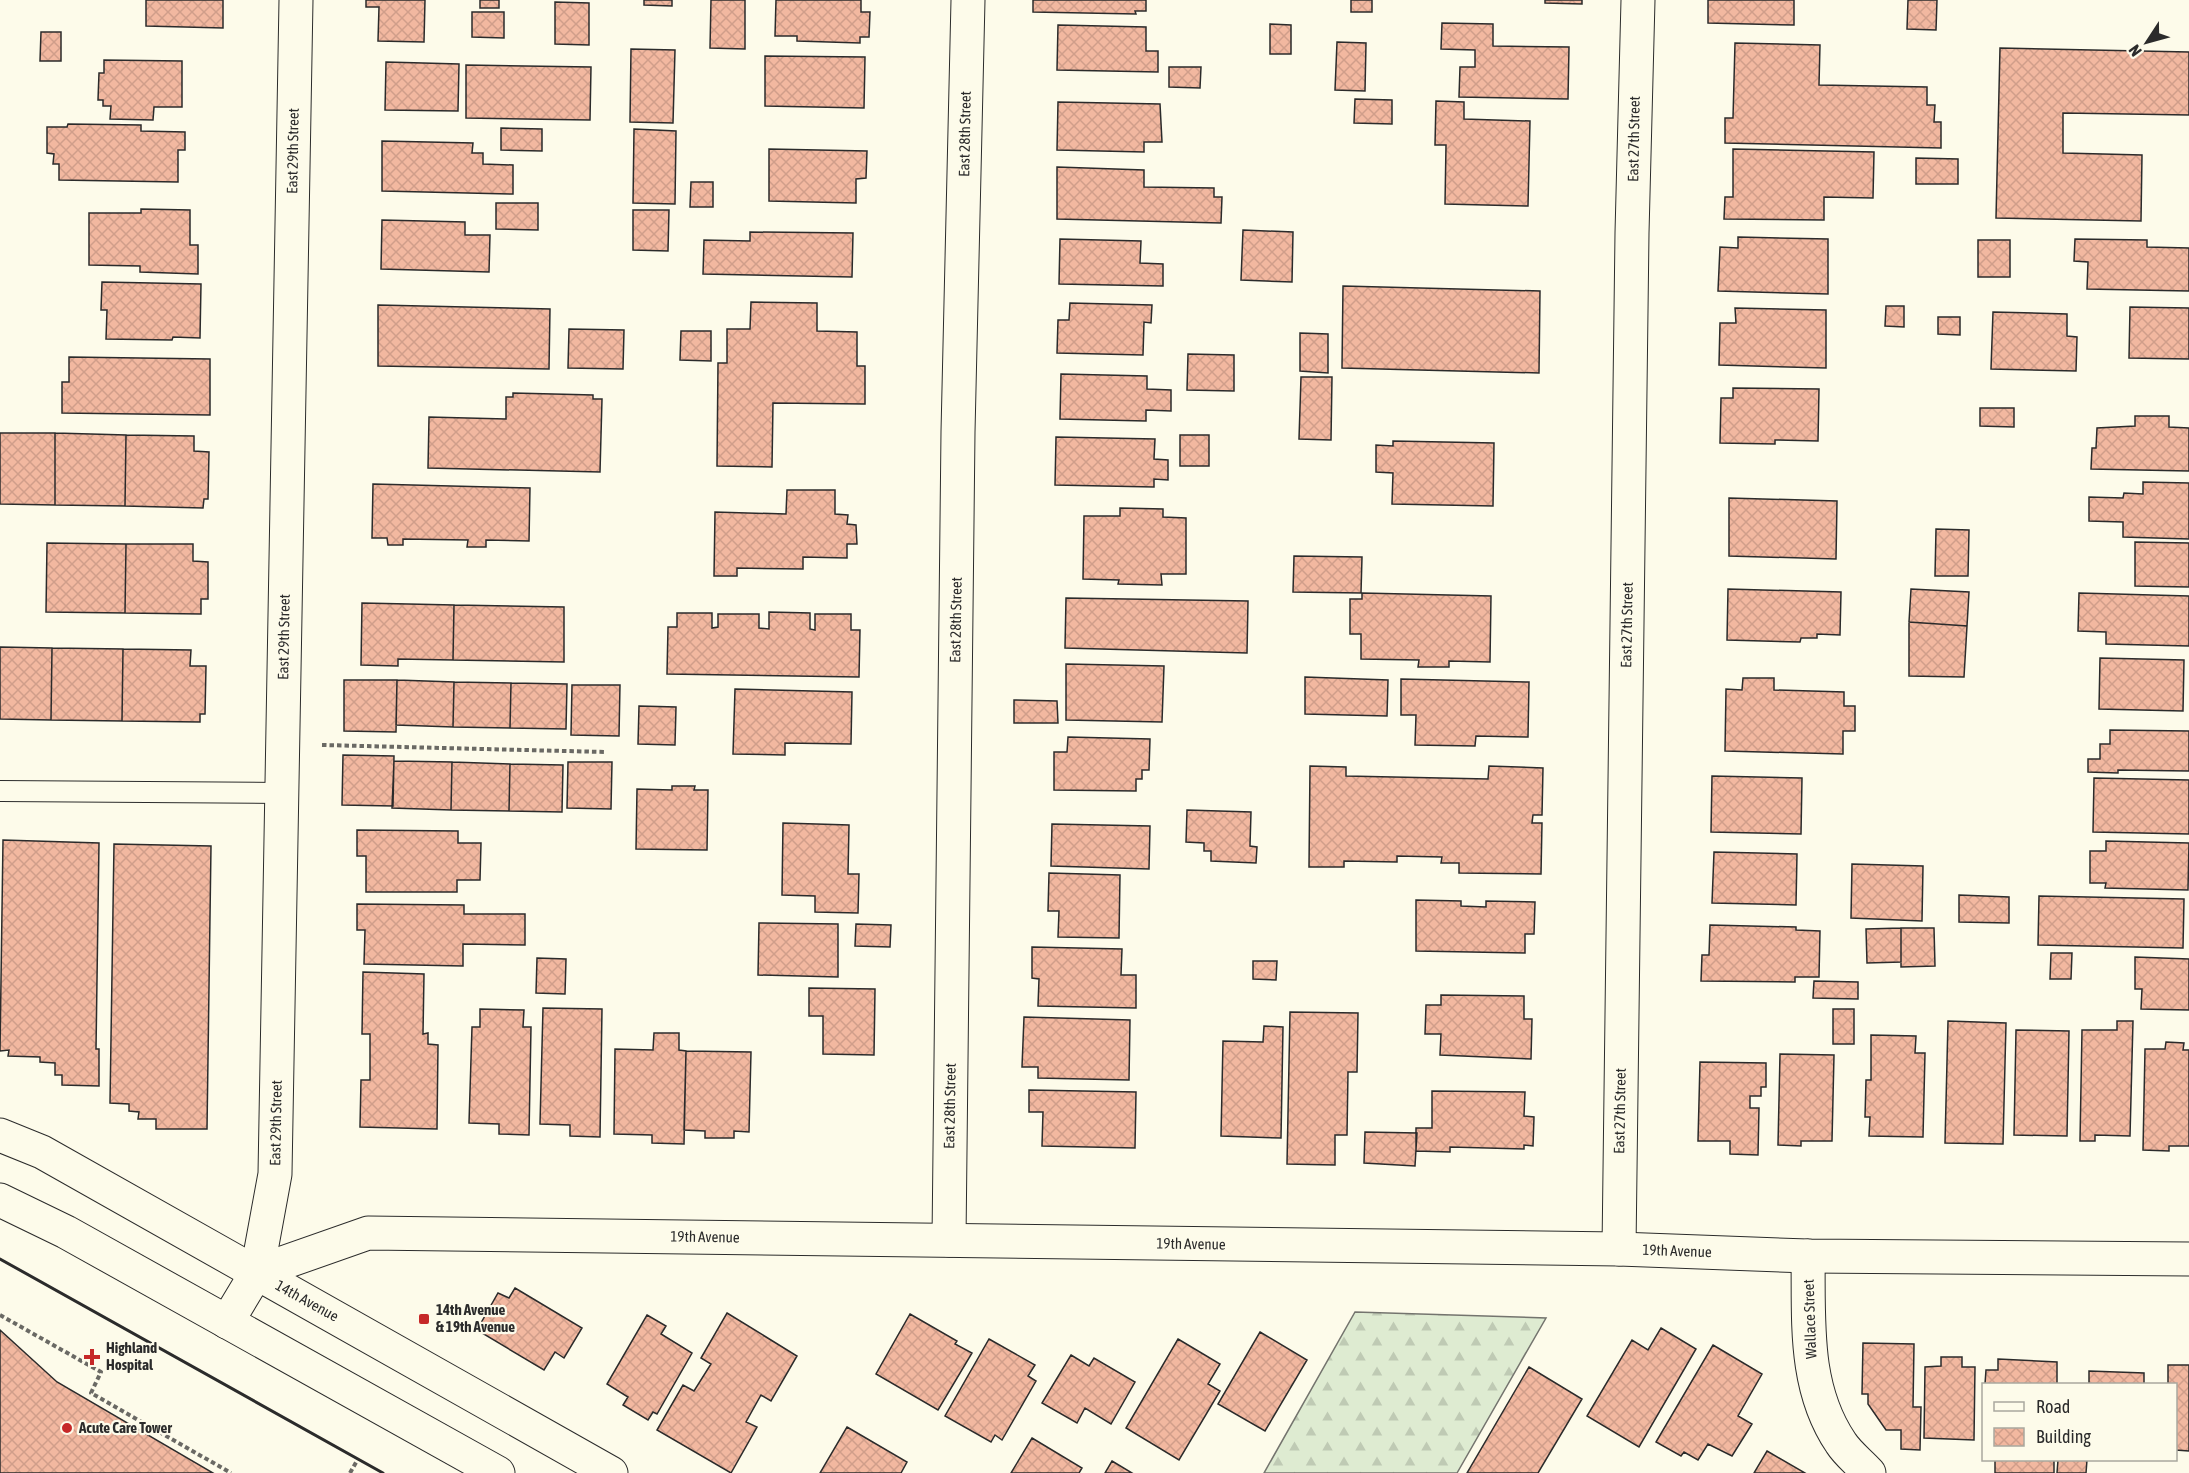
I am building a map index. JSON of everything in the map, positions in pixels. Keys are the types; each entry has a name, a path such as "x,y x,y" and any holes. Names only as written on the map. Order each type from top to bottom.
{"street":[{"name":"East 29th Street","path":"257,1272 275,1174 296,0"},
{"name":"East 28th Street","path":"949,1240 958,421 968,0"},
{"name":"East 27th Street","path":"1618,1249 1632,233 1638,0"},
{"name":"14th Avenue","path":"0,1136 42,1152 611,1473"},
{"path":"0,1200 66,1232 498,1473"},
{"name":"19th Avenue","path":"257,1272 368,1233 1618,1249 1808,1256 2189,1259"},
{"name":"Wallace Street","path":"1808,1256 1809,1360 1821,1403 1841,1443 1869,1473"},
{"path":"227,1322 257,1272"}],"lane":[{"path":"0,790 281,793"}],"path":[{"path":"343,745 605,752"},
{"path":"0,1316 101,1372 91,1393 231,1473"},
{"path":"350,1473 358,1459"}],"green space":[{"path":"1355,1312 1546,1318 1457,1473 1264,1473"}],"building":[{"path":"146,0 223,0 223,28 146,26"},
{"path":"366,0 425,0 424,42 378,41 379,7 366,7"},
{"path":"480,0 499,0 499,8 480,8"},
{"path":"644,0 672,0 672,6 644,5"},
{"path":"711,0 745,0 745,49 710,48"},
{"path":"776,0 861,0 861,12 870,12 869,37 860,37 860,43 797,41 797,36 775,36"},
{"path":"1033,0 1146,0 1146,11 1135,11 1136,14 1033,12"},
{"path":"1351,0 1372,0 1372,12 1351,12"},
{"path":"1545,0 1582,0 1582,4 1545,3"},
{"path":"1708,0 1794,0 1794,25 1708,23"},
{"path":"1908,0 1937,0 1936,30 1907,29"},
{"path":"555,2 589,3 589,45 555,44"},
{"path":"472,12 504,12 504,38 472,37"},
{"path":"1442,23 1493,24 1493,46 1569,47 1568,99 1459,97 1460,67 1475,67 1475,50 1441,49"},
{"path":"1270,24 1291,25 1291,54 1270,54"},
{"path":"1058,25 1146,27 1146,51 1158,51 1158,72 1057,70"},
{"path":"41,32 61,32 61,61 40,61"},
{"path":"1337,42 1366,43 1365,91 1335,90"},
{"path":"1735,43 1820,45 1819,85 1927,87 1927,105 1935,105 1934,122 1941,122 1941,148 1725,143 1725,118 1733,118"},
{"path":"2000,48 2189,52 2189,115 2063,113 2063,153 2142,155 2141,221 1996,218"},
{"path":"631,49 675,50 673,123 630,122"},
{"path":"765,56 865,57 864,108 765,106"},
{"path":"104,60 182,61 182,107 154,107 153,120 110,119 111,106 103,106 103,100 98,100 99,73 104,73"},
{"path":"386,62 459,64 458,111 385,110"},
{"path":"466,65 591,67 590,120 466,118"},
{"path":"1169,67 1201,67 1200,88 1169,87"},
{"path":"1355,99 1392,100 1392,124 1354,123"},
{"path":"1436,101 1464,102 1464,119 1530,121 1528,206 1445,204 1446,145 1435,145"},
{"path":"1058,102 1160,104 1162,142 1144,142 1144,152 1057,150"},
{"path":"68,124 141,125 141,131 185,132 185,150 178,150 178,182 59,180 59,164 53,164 54,154 47,153 47,127 67,127"},
{"path":"501,128 542,129 542,151 501,150"},
{"path":"634,129 676,131 675,204 633,203"},
{"path":"382,141 473,143 472,153 483,153 483,164 513,165 513,194 382,191"},
{"path":"769,149 867,151 866,178 856,179 856,203 769,201"},
{"path":"1733,149 1874,152 1873,198 1824,197 1824,220 1724,219 1725,197 1733,197"},
{"path":"1916,158 1958,159 1958,184 1916,184"},
{"path":"1057,167 1144,170 1144,187 1214,188 1214,197 1222,197 1221,223 1057,219"},
{"path":"691,182 713,182 713,207 690,207"},
{"path":"496,203 538,203 538,230 496,229"},
{"path":"141,209 190,210 190,245 198,245 198,274 140,272 140,266 89,265 89,213 141,213"},
{"path":"633,210 669,210 668,251 633,250"},
{"path":"382,220 465,222 465,235 490,235 489,272 381,269"},
{"path":"1243,230 1293,232 1292,282 1241,280"},
{"path":"750,232 853,233 852,277 703,274 704,240 750,241"},
{"path":"1738,237 1828,239 1828,294 1718,291 1720,247 1738,248"},
{"path":"1060,239 1141,241 1140,263 1163,264 1163,286 1059,284"},
{"path":"2075,239 2147,240 2147,247 2189,248 2189,291 2087,289 2088,262 2074,261"},
{"path":"1978,240 2010,240 2010,277 1978,277"},
{"path":"102,282 201,284 200,338 106,339 107,310 101,310"},
{"path":"1343,286 1540,291 1539,373 1342,368"},
{"path":"751,302 817,303 817,331 857,332 857,366 865,366 865,404 773,403 772,467 717,466 718,363 727,363 727,329 750,329"},
{"path":"1070,303 1152,305 1151,323 1144,322 1143,355 1057,353 1058,320 1069,320"},
{"path":"378,305 550,309 549,369 378,366"},
{"path":"1886,306 1904,306 1904,327 1885,326"},
{"path":"2130,307 2189,308 2189,359 2129,358"},
{"path":"1735,308 1826,310 1826,368 1719,365 1720,323 1736,323"},
{"path":"1993,312 2067,314 2067,336 2077,337 2076,371 1991,369"},
{"path":"1938,317 1960,317 1960,335 1938,334"},
{"path":"569,329 624,330 623,369 568,368"},
{"path":"681,331 711,331 711,361 680,360"},
{"path":"1300,333 1328,334 1328,373 1300,371"},
{"path":"1188,354 1234,355 1234,391 1187,390"},
{"path":"69,357 210,359 210,415 62,413 62,382 69,382"},
{"path":"1061,374 1147,376 1147,389 1171,390 1171,411 1146,410 1146,421 1060,419"},
{"path":"1301,377 1332,377 1331,440 1299,439"},
{"path":"1733,388 1819,389 1818,441 1775,440 1775,444 1720,443 1721,398 1733,398"},
{"path":"513,393 593,395 593,399 602,399 600,472 428,468 429,417 506,419 506,397 513,397"},
{"path":"1980,408 2014,408 2014,427 1980,426"},
{"path":"2135,416 2169,416 2169,427 2189,428 2189,471 2091,469 2092,448 2096,448 2097,428 2135,426"},
{"path":"0,433 55,433 55,505 0,504"},
{"path":"55,433 126,435 125,506 55,505"},
{"path":"126,435 194,436 194,451 209,452 208,499 204,499 203,508 125,506"},
{"path":"1180,435 1209,435 1209,466 1180,466"},
{"path":"1056,437 1155,439 1154,459 1168,460 1168,480 1154,479 1154,487 1055,485"},
{"path":"1393,441 1494,443 1493,506 1392,504 1393,473 1376,472 1376,445 1393,446"},
{"path":"2143,482 2189,483 2189,539 2123,537 2123,522 2089,521 2089,497 2123,498 2124,493 2143,494"},
{"path":"373,484 530,488 529,541 486,540 486,547 467,547 468,540 403,539 403,545 388,545 387,538 372,538"},
{"path":"787,490 835,490 835,514 848,515 847,524 856,525 857,544 847,544 847,558 803,557 803,569 737,568 737,576 714,576 715,512 786,514"},
{"path":"1729,498 1837,501 1836,559 1729,556"},
{"path":"1120,508 1163,509 1163,517 1186,518 1186,574 1161,574 1162,585 1118,584 1119,580 1083,579 1084,516 1120,516"},
{"path":"1936,529 1969,530 1968,576 1935,576"},
{"path":"2135,542 2189,543 2189,587 2135,586"},
{"path":"47,543 126,544 125,613 46,612"},
{"path":"126,544 193,544 193,561 208,562 208,599 201,599 201,614 125,613"},
{"path":"1294,556 1362,557 1361,593 1293,592"},
{"path":"1728,589 1841,592 1840,635 1817,634 1817,638 1801,638 1800,642 1727,640"},
{"path":"1911,589 1969,592 1967,626 1909,622"},
{"path":"1362,593 1491,596 1490,662 1449,661 1449,667 1418,667 1419,660 1361,659 1361,634 1350,634 1350,599 1362,599"},
{"path":"2079,593 2189,596 2189,646 2106,644 2106,632 2078,631"},
{"path":"1066,598 1248,601 1247,653 1065,648"},
{"path":"362,603 454,605 453,660 398,659 398,666 361,665"},
{"path":"454,605 564,607 564,662 453,660"},
{"path":"769,612 810,613 810,629 815,630 815,614 851,614 851,630 860,630 859,677 667,674 668,627 677,627 677,613 712,613 712,628 718,627 718,614 759,614 759,628 769,629"},
{"path":"1909,622 1967,626 1964,677 1909,676"},
{"path":"0,647 52,648 51,720 0,719"},
{"path":"52,648 123,649 122,721 51,720"},
{"path":"123,649 191,650 190,666 206,666 205,714 200,714 200,722 122,721"},
{"path":"2100,658 2184,660 2183,711 2099,709"},
{"path":"1066,664 1164,666 1162,722 1066,720"},
{"path":"1305,677 1388,680 1387,716 1305,714"},
{"path":"1743,678 1774,678 1774,690 1844,692 1844,706 1855,706 1855,731 1843,731 1843,754 1725,751 1726,689 1742,690"},
{"path":"1401,679 1529,682 1528,737 1476,736 1475,746 1415,745 1416,715 1401,715"},
{"path":"344,680 397,680 396,732 344,731"},
{"path":"397,680 454,682 453,727 396,725"},
{"path":"454,682 511,683 510,728 453,727"},
{"path":"511,683 567,684 566,729 510,728"},
{"path":"572,685 620,685 619,736 571,735"},
{"path":"735,689 852,692 851,744 785,743 785,755 733,754"},
{"path":"1014,700 1057,701 1058,723 1014,723"},
{"path":"639,706 676,707 675,745 638,744"},
{"path":"2110,730 2189,731 2189,771 2088,772 2088,759 2100,759 2100,744 2110,744"},
{"path":"1068,737 1150,739 1149,770 1142,770 1142,779 1136,779 1136,791 1054,790 1054,752 1067,752"},
{"path":"343,755 394,756 393,806 342,805"},
{"path":"394,761 452,762 451,810 392,808"},
{"path":"452,762 510,764 509,811 451,810"},
{"path":"568,762 612,762 611,809 567,808"},
{"path":"510,764 563,765 562,812 509,811"},
{"path":"1310,766 1346,767 1346,776 1488,779 1489,766 1543,768 1542,815 1533,815 1532,823 1542,823 1541,874 1459,873 1459,863 1441,863 1442,857 1397,856 1397,862 1344,861 1344,867 1309,867"},
{"path":"1712,776 1802,778 1801,834 1711,832"},
{"path":"2094,778 2189,780 2189,834 2093,832"},
{"path":"672,786 695,786 694,790 708,790 707,850 636,849 637,789 672,790"},
{"path":"1187,810 1251,812 1250,846 1257,847 1256,863 1211,861 1211,851 1204,851 1204,843 1186,842"},
{"path":"783,823 849,825 848,874 859,874 858,913 815,912 815,896 782,895"},
{"path":"1052,824 1150,826 1149,869 1051,866"},
{"path":"357,830 458,831 458,843 481,843 480,880 457,880 457,892 366,892 366,856 357,856"},
{"path":"3,840 99,843 96,1049 99,1049 99,1086 62,1085 62,1075 55,1075 55,1063 40,1062 40,1057 8,1056 9,1050 0,1051"},
{"path":"2106,841 2189,843 2188,890 2105,888 2106,883 2090,883 2090,851 2106,851"},
{"path":"114,844 211,846 207,1129 156,1129 156,1119 138,1119 139,1112 129,1111 129,1104 110,1103"},
{"path":"1714,852 1797,854 1796,905 1712,903"},
{"path":"1852,864 1923,866 1922,921 1851,918"},
{"path":"1049,873 1120,875 1119,938 1058,937 1059,911 1048,911"},
{"path":"1959,895 2009,897 2009,923 1959,922"},
{"path":"2039,896 2184,899 2183,948 2038,945"},
{"path":"1416,900 1461,901 1461,906 1486,907 1486,901 1535,902 1534,934 1525,934 1525,953 1416,951"},
{"path":"357,904 464,905 464,914 525,914 525,945 463,944 463,966 364,964 365,930 357,930"},
{"path":"759,923 838,924 838,977 758,975"},
{"path":"856,924 891,925 890,947 855,946"},
{"path":"1710,925 1796,927 1796,930 1820,931 1819,977 1795,977 1795,982 1701,981 1702,955 1709,955"},
{"path":"1901,928 1901,962 1867,963 1866,929"},
{"path":"1901,928 1934,928 1935,966 1901,967"},
{"path":"1032,947 1122,949 1121,975 1136,975 1136,1008 1038,1006 1039,979 1032,978"},
{"path":"2051,953 2072,953 2071,979 2050,979"},
{"path":"2135,957 2189,959 2189,1010 2141,1009 2142,989 2135,989"},
{"path":"537,958 566,959 565,994 536,993"},
{"path":"1253,961 1277,961 1276,980 1253,979"},
{"path":"363,972 424,974 423,1034 428,1033 428,1044 438,1045 437,1129 360,1127 361,1080 370,1080 370,1034 362,1034"},
{"path":"1814,981 1858,982 1858,999 1813,998"},
{"path":"809,988 875,989 874,1055 823,1054 823,1016 809,1016"},
{"path":"1441,995 1524,996 1524,1019 1532,1019 1531,1059 1440,1055 1441,1034 1425,1034 1426,1005 1441,1005"},
{"path":"543,1008 602,1009 600,1137 570,1136 570,1125 540,1124"},
{"path":"480,1009 524,1010 523,1027 531,1027 529,1135 499,1134 499,1124 469,1123 472,1027 480,1027"},
{"path":"1833,1009 1854,1009 1854,1044 1833,1044"},
{"path":"1290,1012 1358,1013 1357,1072 1348,1072 1347,1135 1335,1135 1335,1165 1287,1164"},
{"path":"1024,1017 1130,1020 1129,1080 1038,1078 1038,1067 1022,1067"},
{"path":"1948,1021 2006,1023 2003,1144 1945,1143"},
{"path":"2117,1021 2133,1021 2130,1136 2095,1135 2095,1141 2080,1141 2082,1030 2117,1030"},
{"path":"1264,1026 1283,1027 1281,1138 1221,1136 1223,1041 1263,1042"},
{"path":"2016,1030 2069,1031 2067,1136 2014,1135"},
{"path":"654,1033 679,1033 679,1050 686,1051 684,1144 652,1143 652,1135 614,1134 615,1049 653,1050"},
{"path":"1871,1035 1916,1036 1915,1053 1925,1053 1923,1137 1869,1136 1870,1117 1865,1117 1866,1080 1871,1080"},
{"path":"2166,1042 2184,1043 2183,1050 2189,1050 2189,1146 2169,1146 2169,1151 2143,1150 2145,1049 2165,1049"},
{"path":"686,1051 751,1052 749,1132 734,1131 734,1138 705,1138 705,1131 684,1130"},
{"path":"1780,1054 1834,1055 1832,1141 1801,1141 1801,1146 1778,1145"},
{"path":"1700,1062 1766,1063 1766,1087 1761,1087 1761,1096 1750,1096 1750,1108 1759,1108 1758,1155 1730,1154 1730,1141 1698,1141"},
{"path":"1029,1090 1136,1092 1135,1148 1042,1146 1043,1112 1029,1112"},
{"path":"1432,1091 1525,1092 1524,1116 1534,1117 1533,1146 1524,1145 1524,1149 1450,1147 1450,1152 1416,1151 1416,1128 1432,1128"},
{"path":"1365,1132 1417,1133 1415,1166 1364,1163"},
{"path":"515,1288 582,1328 564,1358 555,1352 544,1370 477,1330 498,1293 509,1298"},
{"path":"727,1313 797,1356 771,1401 761,1395 746,1422 757,1427 731,1473 657,1430 683,1385 694,1391 711,1364 701,1358"},
{"path":"910,1314 957,1341 955,1344 972,1353 938,1410 876,1374"},
{"path":"647,1315 666,1326 661,1334 692,1353 657,1414 653,1412 648,1420 623,1405 628,1397 607,1384"},
{"path":"1661,1328 1696,1349 1639,1447 1587,1416 1632,1340 1648,1350"},
{"name":"Acute Care Tower","path":"0,1330 57,1382 213,1473 0,1473"},
{"path":"1260,1332 1307,1360 1265,1431 1218,1404"},
{"path":"989,1339 1035,1365 1028,1376 1036,1381 1002,1440 995,1435 991,1442 945,1416"},
{"path":"1178,1339 1220,1364 1208,1384 1220,1391 1179,1460 1126,1428"},
{"path":"1863,1343 1914,1344 1913,1407 1921,1407 1920,1450 1901,1449 1901,1430 1886,1430 1868,1404 1868,1394 1862,1394"},
{"path":"1713,1345 1762,1374 1738,1416 1752,1424 1732,1456 1708,1444 1698,1460 1684,1452 1681,1456 1656,1442"},
{"path":"1071,1355 1089,1366 1094,1358 1135,1382 1111,1424 1085,1408 1077,1423 1042,1403"},
{"path":"1941,1357 1962,1357 1962,1367 1975,1367 1974,1440 1924,1438 1925,1367 1941,1366"},
{"path":"1998,1359 2057,1362 2057,1383 1985,1383 1986,1370 1998,1370"},
{"path":"2168,1365 2189,1365 2189,1451 2177,1450 2177,1383 2168,1383"},
{"path":"1529,1367 1582,1399 1538,1473 1467,1473"},
{"path":"2089,1371 2144,1373 2144,1383 2089,1383"},
{"path":"847,1427 907,1462 901,1473 820,1473"},
{"path":"1032,1438 1082,1468 1079,1473 1011,1473"},
{"path":"1767,1451 1805,1473 1754,1473"},
{"path":"1112,1461 1132,1473 1105,1473"},
{"path":"1995,1461 2054,1461 2054,1473 1995,1473"},
{"path":"2058,1461 2087,1461 2086,1473 2057,1473"}],"wall":[{"path":"0,1259 383,1473"}],"place":[{"name":"14th Avenue & 19th Avenue","path":"424,1319"},
{"name":"Highland Hospital","path":"92,1357"},
{"name":"Acute Care Tower","path":"67,1428"}]}
